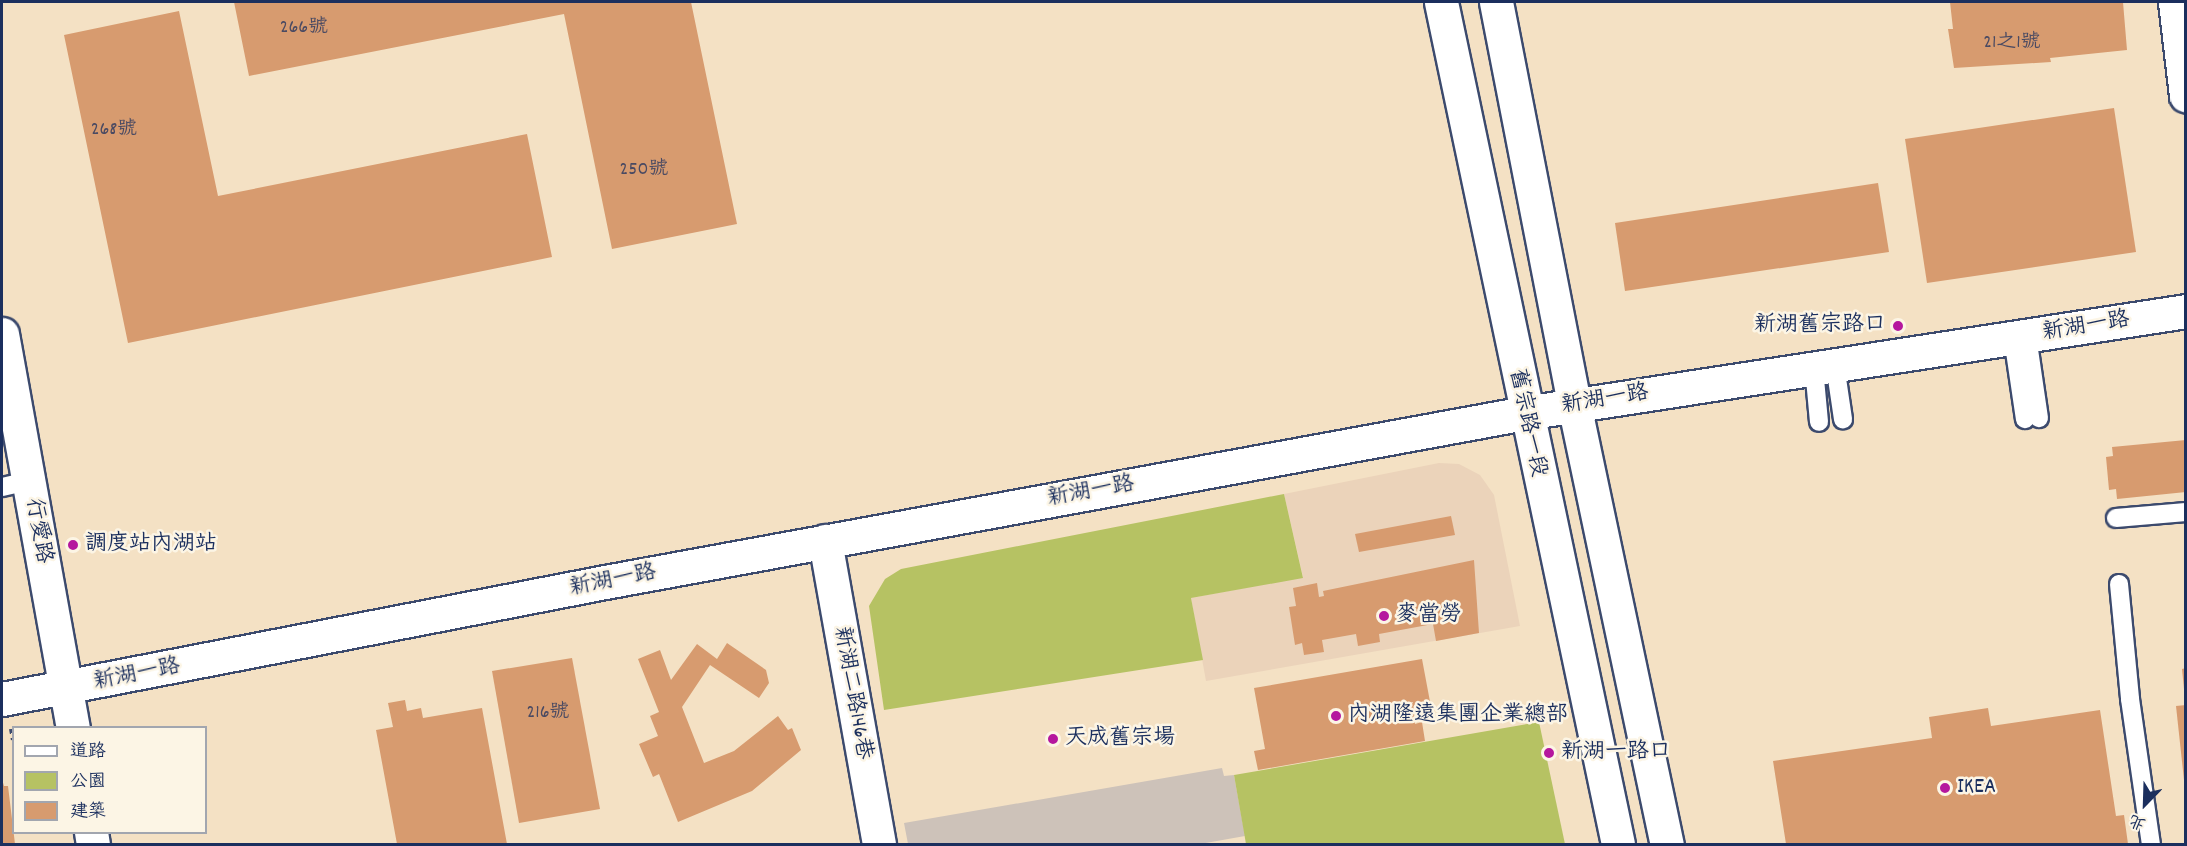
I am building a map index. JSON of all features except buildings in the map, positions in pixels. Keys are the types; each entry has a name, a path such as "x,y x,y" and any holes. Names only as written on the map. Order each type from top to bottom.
{"street":[{"name":"舊宗路一段","path":"1441,2 1525,412 1618,844"},
{"path":"1496,2 1574,404 1667,844"},
{"path":"2175,2 2186,95"},
{"name":"新湖一路","path":"2,699 66,689 825,541 1525,412 2186,311"},
{"name":"行愛路","path":"2,334 15,484 66,689 73,726"},
{"name":"新湖二路146巷","path":"825,541 879,844"}],"lane":[{"path":"2020,337 2032,418"},
{"path":"1825,366 1843,419"},
{"path":"1819,422 1825,366"},
{"path":"2116,518 2186,512"},
{"path":"2119,584 2130,699 2151,844"}],"shaded area":[{"path":"1439,463 1459,464 1480,475 1494,495 1520,626 1206,681 1191,598 1303,577 1284,494"},
{"path":"1222,768 1224,776 1234,775 1245,836 1200,844 908,844 904,823"}],"green space":[{"path":"1284,494 1303,578 1191,598 1203,660 884,710 869,606 885,579 901,569"},
{"path":"1539,722 1565,844 1246,844 1234,775"}],"place":[{"name":"新湖舊宗路口","path":"1898,326"},
{"name":"調度站內湖站","path":"73,545"},
{"name":"麥當勞","path":"1384,616"},
{"name":"內湖隆遠集團企業總部","path":"1336,716"},
{"name":"天成舊宗場","path":"1053,739"},
{"name":"新湖一路口","path":"1549,753"},
{"name":"IKEA","path":"1945,788"}]}
